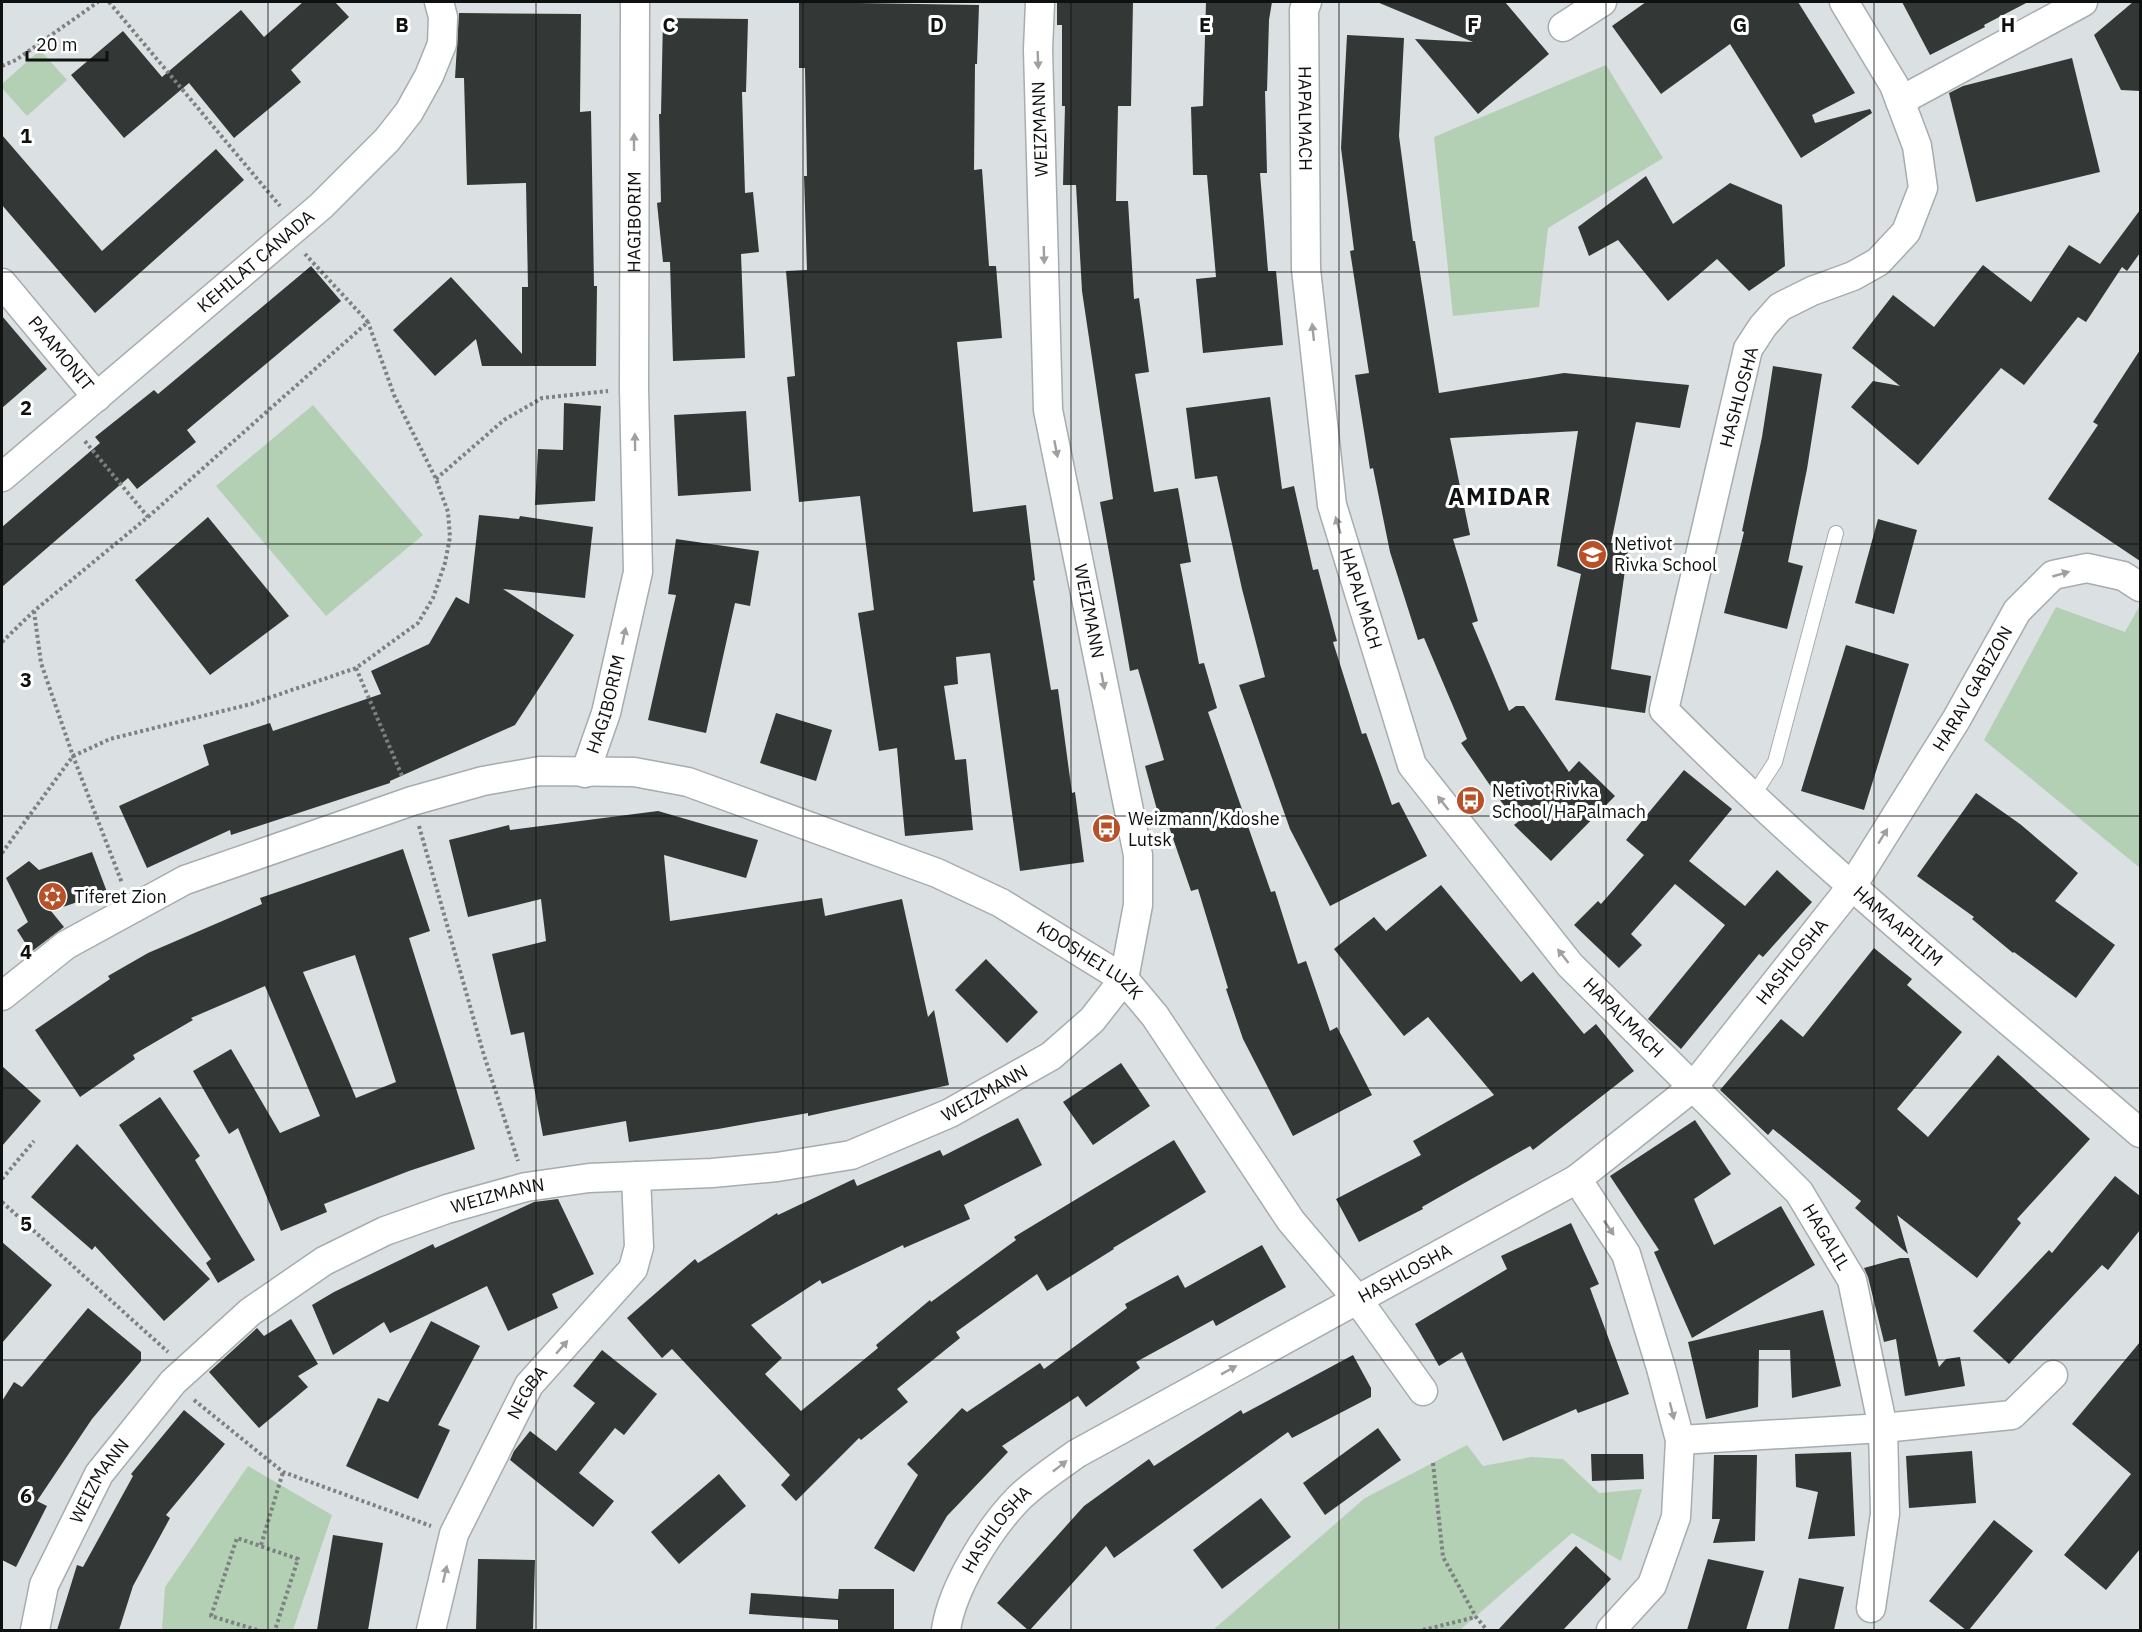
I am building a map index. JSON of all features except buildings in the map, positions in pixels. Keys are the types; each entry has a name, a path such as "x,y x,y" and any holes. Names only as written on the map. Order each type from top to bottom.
{"street":[{"name":"KEHILAT CANADA","path":"2,477 321,206 387,140 409,112 429,76 442,44 443,17 439,2"},
{"name":"HAGIBORIM","path":"2,996 66,945 185,880 412,801 483,781 540,771 585,773 606,713 638,572 634,389 635,2"},
{"name":"WEIZMANN","path":"35,1630 44,1585 99,1474 180,1375 250,1312 324,1261 385,1231 447,1209 526,1187 589,1178 712,1173 777,1167 851,1155 950,1113 1051,1056 1092,1020 1124,979 1138,904 1138,855 1048,410 1038,50 1040,2"},
{"name":"HAPALMACH","path":"1307,2 1304,10 1306,269 1332,505 1412,765 1570,965 1693,1087"},
{"path":"1563,27 1602,2"},
{"name":"HASHLOSHA","path":"1664,711 1748,349 1763,326 1780,307 1812,291 1853,276 1878,262 1906,232 1923,188 1917,146 1894,85 1844,2"},
{"path":"1900,101 2083,2"},
{"name":"PAAMONIT","path":"2,283 97,397"},
{"name":"HARAV GABIZON","path":"1852,886 1956,720 2017,611 2053,575 2087,568 2123,576 2140,587"},
{"name":"HAMAAPILIM","path":"1664,711 1712,759 1852,886 2140,1133"},
{"name":"KDOSHEI LUZK","path":"585,773 634,772 688,782 937,873 1001,903 1124,979 1155,1016 1291,1221 1357,1299 1423,1391"},
{"name":"HASHLOSHA","path":"946,1630 949,1611 979,1549 1018,1499 1076,1454 1576,1179 1693,1087 1852,886"},
{"name":"HAGALIL","path":"1693,1087 1799,1192 1852,1280 1883,1428 1885,1514 1871,1608"},
{"name":"NEGBA","path":"431,1630 454,1534 529,1385 633,1269 639,1247 636,1176"},
{"path":"1576,1179 1626,1254 1661,1368 1680,1440 1676,1516 1652,1585 1611,1630"},
{"path":"1680,1440 1883,1428 2012,1414 2053,1376"}],"lane":[{"path":"1753,796 1775,762 1836,533"}],"path":[{"path":"2,66 16,60 98,2"},
{"path":"2,853 73,756 110,739 251,705 356,668 418,622 433,598 445,562 450,537 448,512 436,479 394,395 368,322 305,256 297,226 109,2"},
{"path":"2,642 34,611 148,517 368,322"},
{"path":"436,479 504,420 542,398 634,389"},
{"path":"68,421 148,517"},
{"path":"34,611 41,663 73,756 132,909"},
{"path":"356,668 412,801 483,1052 526,1187"},
{"path":"2,1179 34,1141"},
{"path":"2,1202 161,1347 180,1375 283,1472 454,1534"},
{"path":"1432,1463 1443,1557 1476,1617 1488,1630"},
{"path":"261,1545 283,1472"},
{"path":"257,1630 212,1616 237,1538 298,1559 275,1630"},
{"path":"1423,1630 1476,1617"}],"green space":[{"path":"40,50 67,80 27,116 2,88 2,84"},
{"path":"1606,65 1663,158 1548,228 1539,307 1453,316 1434,137"},
{"path":"313,405 423,535 326,616 216,486"},
{"path":"2140,605 2140,868 1984,740 2056,607 2125,632"},
{"path":"1467,1445 1483,1466 1531,1457 1563,1459 1599,1493 1642,1489 1621,1561 1572,1533 1460,1630 1213,1630 1365,1498"},
{"path":"248,1466 332,1515 293,1630 162,1630 165,1587"}],"place":[{"name":"Netivot Rivka School","path":"1593,554"},
{"name":"Netivot Rivka School/HaPalmach","path":"1471,801"},
{"name":"Weizmann/Kdoshe Lutsk","path":"1107,829"},
{"name":"Tiferet Zion","path":"53,897"}],"district":[{"name":"AMIDAR","path":"1500,497"}]}
